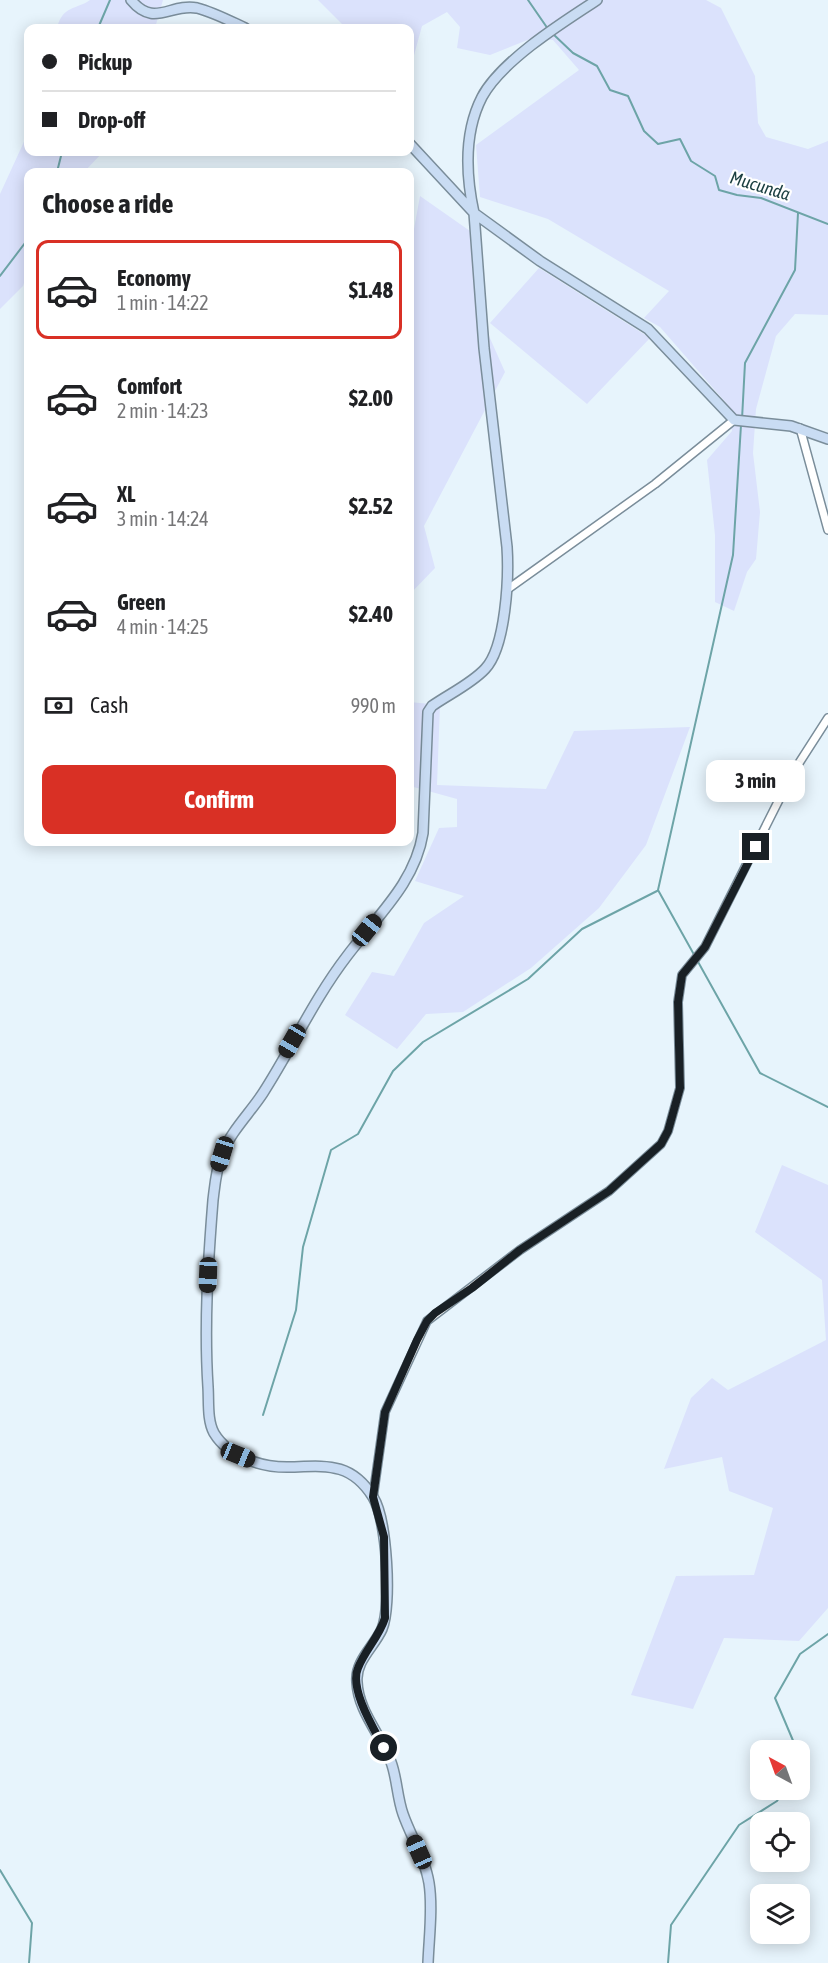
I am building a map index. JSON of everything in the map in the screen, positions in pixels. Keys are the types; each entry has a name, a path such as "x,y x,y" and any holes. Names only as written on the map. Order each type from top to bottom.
{"main road":[{"path":"131,0 146,13 154,15 195,8 235,24"},
{"path":"428,1963 428,1880 404,1816 390,1758 358,1693 357,1670 385,1618 384,1537 373,1497 350,1474 335,1467 262,1465 229,1449 214,1434 210,1416 206,1338 215,1182 228,1142 262,1094 302,1024 345,958 412,872 420,851 423,832 428,712 432,706 477,675 491,661 508,589 502,485 484,348 468,160 472,129 481,98 501,74 545,35 597,0"},
{"path":"414,148 474,213 540,261 648,329 734,420 800,428 828,439"}],"street":[{"path":"508,589 655,484 734,420"},
{"path":"800,428 828,530"},
{"path":"373,1497 385,1412 427,1321 520,1250 609,1191 661,1144 668,1131 680,1088 678,1002 682,975 705,947 764,826 806,751 828,718"}],"shaded area":[{"path":"90,0 163,0 156,24 59,24 66,12"},
{"path":"318,0 706,0 721,8 755,76 758,123 766,137 808,149 828,141 828,315 795,314 776,336 756,409 753,453 760,512 756,559 747,572 734,611 715,602 715,535 707,460 732,431 727,404 660,327 644,318 669,291 548,219 480,197 476,145 579,70 553,40 530,39 490,55 457,48 460,27 447,12 422,26 414,55 414,24 342,24"},
{"path":"24,142 24,156 99,156 88,168 24,168 24,283 0,309 0,194"},
{"path":"420,196 470,231 489,336 505,372 424,526 435,568 414,590 414,229"},
{"path":"539,268 650,338 587,404 490,323"},
{"path":"414,702 440,705 437,785 546,789 574,731 690,727 646,845 599,908 531,968 463,1012 426,1014 397,1049 345,1015 372,972 394,976 424,923 464,896 415,881 439,828 457,827 457,799 414,787"},
{"path":"782,1165 828,1185 828,1608 799,1641 724,1638 693,1709 631,1695 676,1576 754,1575 773,1508 729,1491 722,1457 664,1469 691,1398 712,1378 728,1390 826,1340 822,1280 755,1232"}],"waterway":[{"path":"100,24 110,0"},
{"name":"Mucunda","path":"528,0 548,29"},
{"name":"Mucunda","path":"552,33 573,53 597,66 610,90 628,96 644,131 658,144 680,139 691,161 715,176 719,190 761,198 828,224"},
{"path":"58,168 61,156"},
{"path":"742,419 745,363 795,270 798,213"},
{"path":"0,276 24,244"},
{"path":"741,425 733,555 658,890 760,1073 828,1107"},
{"path":"263,1415 296,1310 303,1247 331,1150 358,1134 393,1071 423,1042 528,979 582,929 657,891"},
{"path":"793,1740 775,1698 800,1654 828,1634"},
{"path":"668,1963 671,1925 739,1825 778,1800"},
{"path":"0,1870 32,1923 29,1963"}],"route":[{"path":"384,1748 358,1693 357,1670 373,1645 385,1618 384,1537 381,1518 373,1497 385,1412 417,1340 427,1321 435,1313 472,1288 520,1250 609,1191 661,1144 668,1131 680,1088 681,1043 678,1002 682,975 687,966 705,947 756,847"}]}
